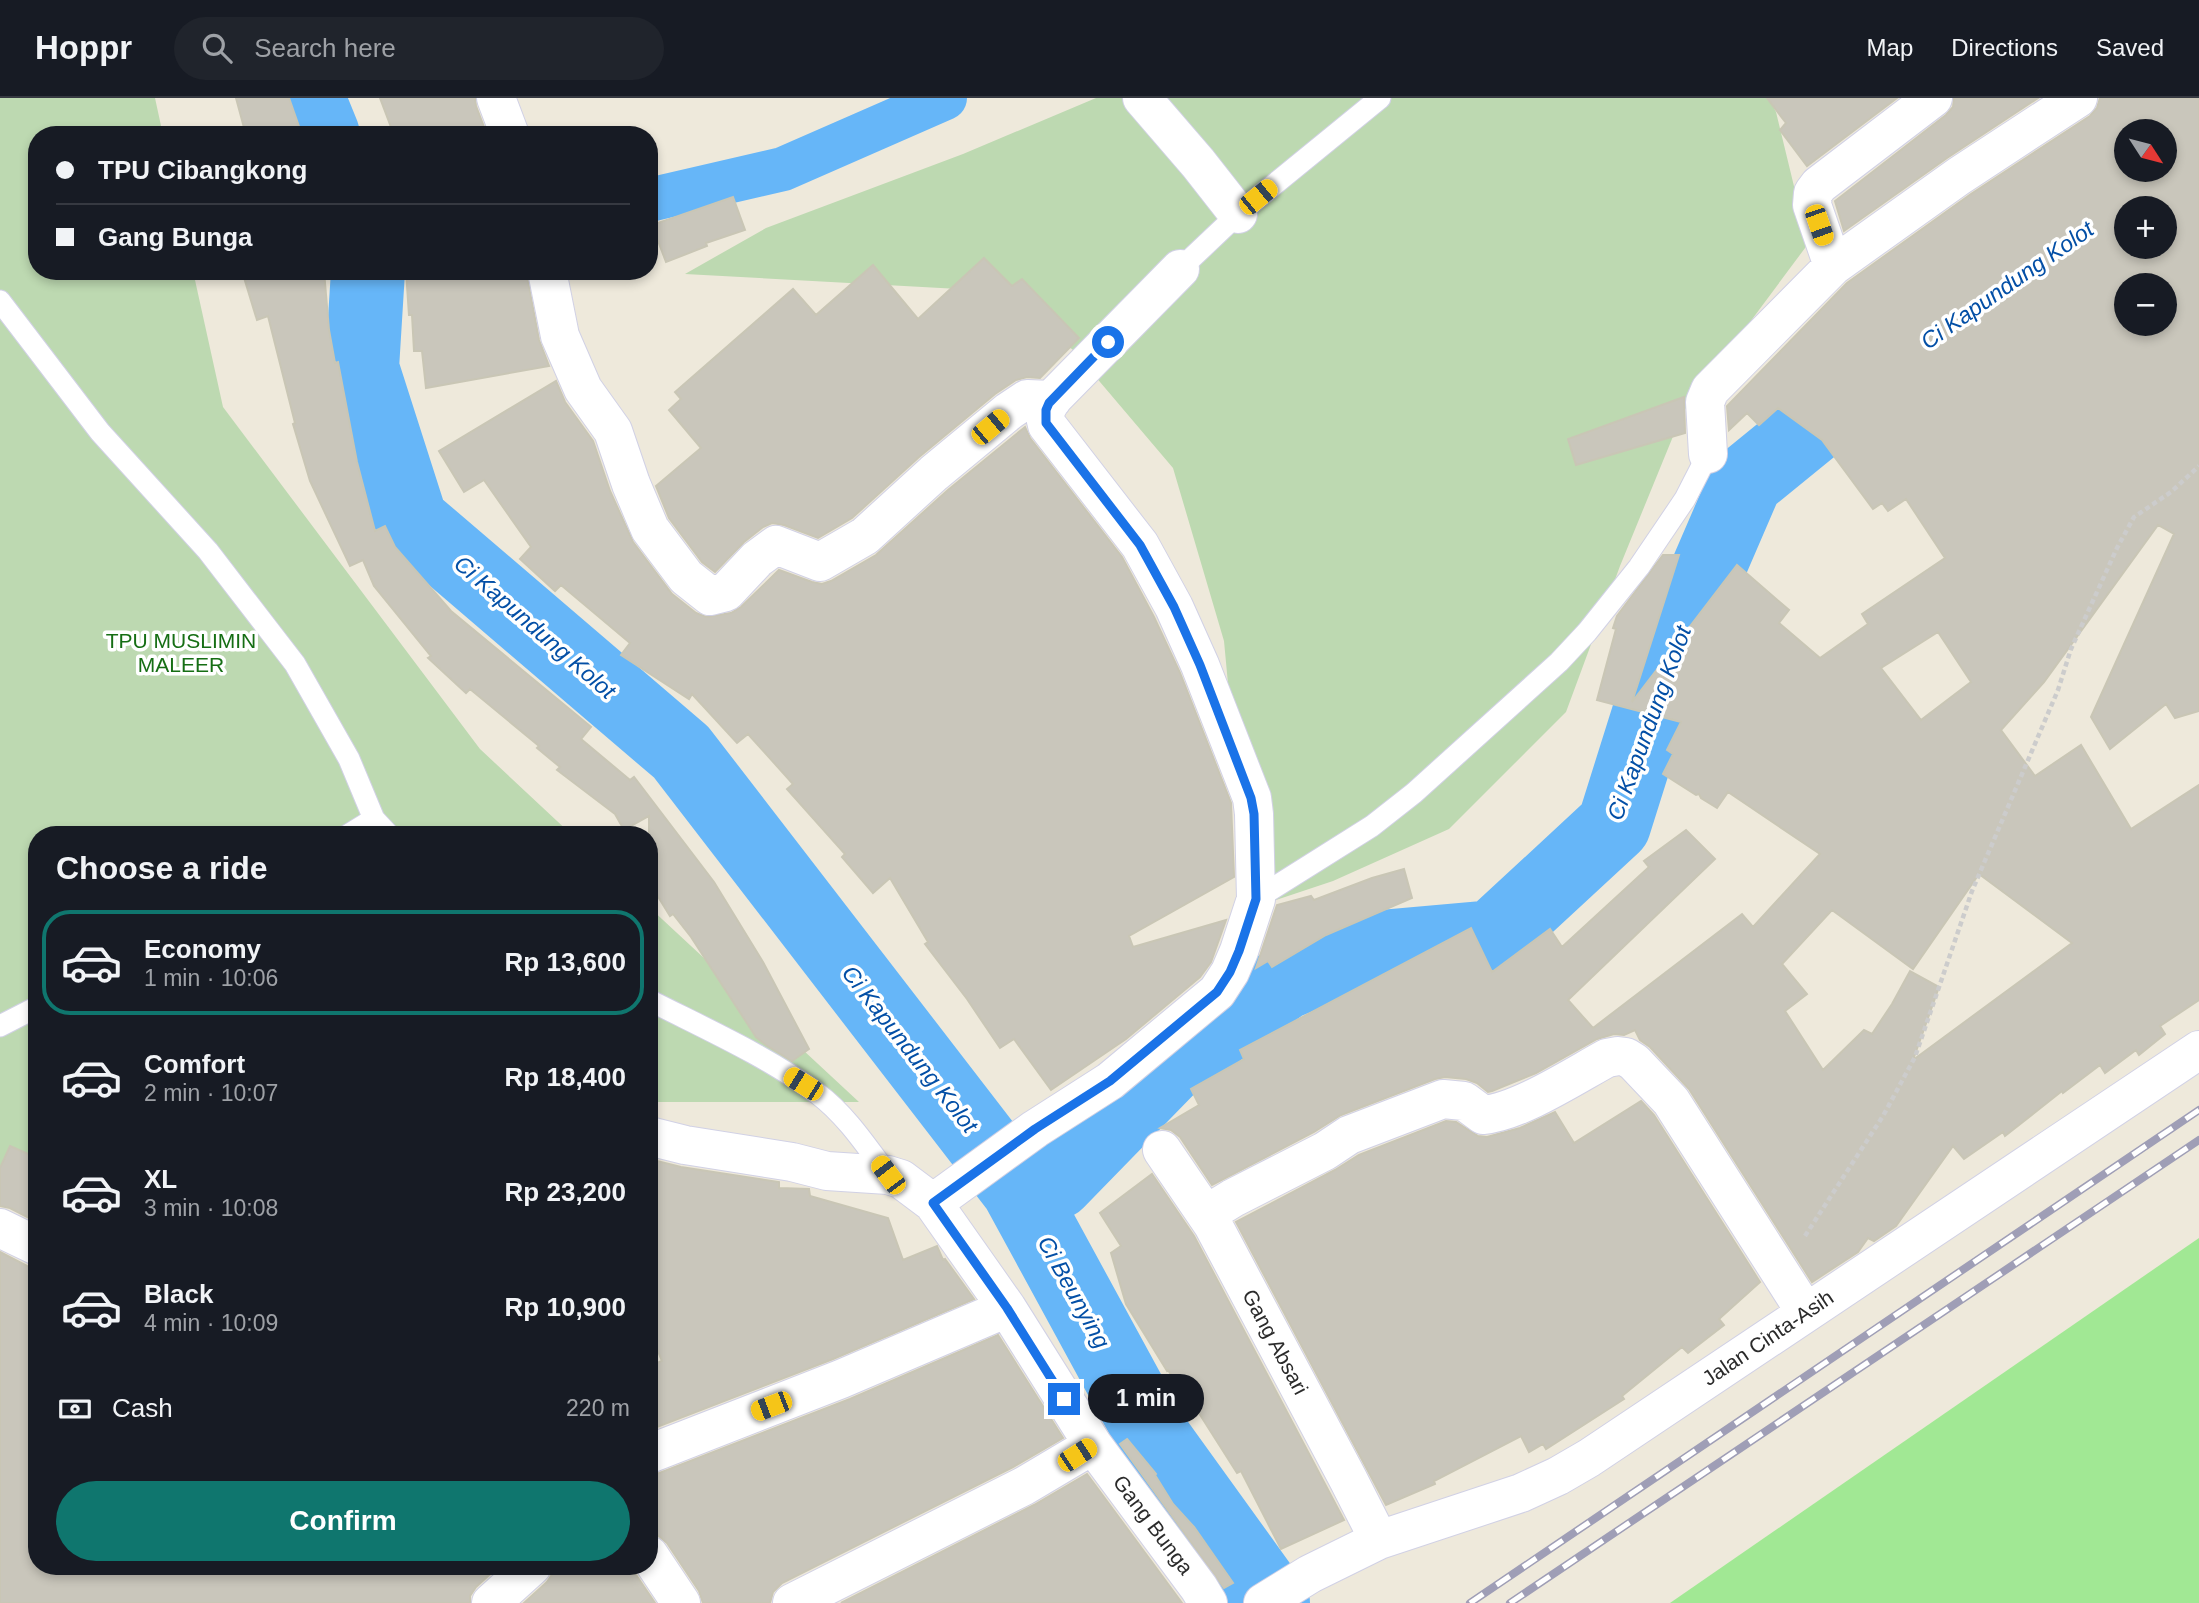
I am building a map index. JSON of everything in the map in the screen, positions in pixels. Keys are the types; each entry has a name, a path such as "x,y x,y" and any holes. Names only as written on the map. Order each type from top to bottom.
{"street":[{"path":"496,98 507,126"},
{"path":"1142,98 1238,214"},
{"path":"1833,266 1812,205 1812,193 1933,98"},
{"path":"1707,439 1705,402 1710,390 1833,266 1959,176 2078,98"},
{"path":"940,1199 1035,1129 1110,1081 1217,992 1239,951 1256,899 1254,814 1251,798 1200,665 1174,607 1140,545 1046,425 1046,410 1052,400 1193,257"},
{"path":"549,280 560,336 583,389 613,431 650,529 686,577 710,596 726,592 757,559 776,545 820,562 865,536 934,473 1009,411 1027,399 1052,400"},
{"name":"Jalan Cinta-Asih","path":"1263,1603 1310,1574 1379,1540 1521,1493 1589,1458 2199,1051"},
{"path":"1207,1214 1325,1151 1349,1135 1443,1099 1464,1101 1483,1115 1495,1114 1607,1058 1626,1057 1642,1069 1671,1101 1806,1313"},
{"path":"658,1138 792,1162 827,1171 888,1175"},
{"name":"Gang Absari","path":"1162,1150 1207,1214 1379,1540"},
{"name":"Gang Bunga","path":"888,1175 940,1199 1093,1445 1208,1603"},
{"path":"0,1228 28,1242"},
{"path":"658,1450 841,1379 1007,1308"},
{"path":"792,1603 1024,1486 1093,1445"},
{"path":"658,1568 681,1603"},
{"path":"491,1603 522,1575"}],"lane":[{"path":"1193,257 1238,214 1380,98"},
{"path":"0,302 100,432 208,551 295,664 349,759 374,820 380,826"},
{"path":"1256,899 1372,826 1445,765 1559,662 1639,567 1685,499 1707,439"},
{"path":"364,826 374,820"},
{"path":"658,1005 752,1053 820,1096 856,1133 888,1175"},
{"path":"0,1026 28,1012"}],"path":[{"path":"1798,1245 1883,1116 1915,1057 1972,891 2058,690 2071,649 2117,548 2134,517 2171,492 2199,466"}],"green space":[{"name":"TPU MUSLIMIN MALEER","path":"0,98 155,98 161,126 28,126 28,280 195,280 223,407 480,749 562,826 28,826 28,1184 0,1180"},
{"path":"1096,98 1769,98 1776,112 1808,244 1683,412 1620,566 1566,712 1449,829 1333,881 1276,900 1242,833 1224,641 1173,468 1072,349 959,289 685,274 766,228 963,154"},
{"path":"658,915 859,1102 658,1102"},
{"path":"2199,1238 2199,1603 1670,1603"}],"building":[{"path":"236,98 289,98 299,126 244,126"},
{"path":"380,98 475,98 484,126 391,126"},
{"path":"1767,98 1897,98 1807,166 1780,130 1786,123"},
{"path":"1954,98 2038,98 1844,231 1835,201 1946,115 1953,107"},
{"path":"2100,98 2199,98 2199,711 2175,718 2166,704 2110,749 2091,717 2174,534 2158,525 2044,682 2001,730 2035,776 2081,745 2131,829 2199,785 2199,1000 2160,1026 2165,1034 2139,1055 2136,1050 2105,1073 2100,1065 2005,1136 2003,1132 1964,1159 1953,1146 1896,1226 1874,1241 1868,1238 1858,1252 1812,1282 1689,1089 1650,1047 1640,1040 1635,1030 1624,1035 1614,1034 1597,1039 1536,1073 1488,1092 1477,1083 1466,1079 1435,1079 1341,1115 1212,1185 1180,1137 1171,1130 1160,1128 1199,1105 1191,1089 1244,1059 1240,1050 1471,928 1492,972 1550,929 1562,947 1649,867 1644,861 1686,830 1715,859 1568,1000 1593,1028 1742,914 1753,927 1820,854 1728,792 1717,808 1699,794 1696,795 1663,774 1673,754 1667,750 1681,722 1597,700 1617,616 1663,555 1679,555 1632,702 1737,565 1789,610 1779,623 1820,658 1868,624 1862,614 1945,558 1906,499 1888,511 1882,503 1873,509 1822,440 1778,408 1759,425 1747,413 1729,430 1727,406 1847,283 1971,194 2090,116 2097,108","holes":["1938,632 1971,682 1921,720 1881,668","1979,874 2072,943 1913,1060 1939,987 1910,971 1872,1034 1864,1030 1823,1070 1785,1011 1807,994 1782,964 1832,910 1913,969"]},
{"path":"733,197 745,230 706,243 707,246 666,262 658,241 658,223"},
{"path":"984,258 1012,286 1022,279 1079,338 1040,378 1016,380 995,394 919,457 852,518 818,538 772,523 744,542 715,572 702,562 669,518 656,486 701,448 669,410 681,399 675,392 793,289 816,315 873,265 918,319"},
{"path":"245,280 325,280 335,363 338,362 357,462 375,531 385,526 395,547 451,611 591,727 581,739 630,780 634,777 714,882 763,962 809,1049 792,1061 756,1037 691,937 673,914 670,916 658,897 658,826 649,826 649,816 631,826 622,826 615,814 557,770 560,767 537,748 539,746 470,689 466,693 428,658 431,656 374,586 363,560 350,566 310,481 293,424 295,423 268,316 257,320"},
{"path":"407,280 528,280 539,340 549,366 426,388 422,351 414,351 412,315 409,315"},
{"path":"556,381 565,402 593,441 610,491 633,542 672,594 696,613 706,617 731,613 741,607 779,570 822,584 876,555 948,490 1025,427 1030,438 1122,557 1180,673 1231,803 1234,877 1129,936 1133,947 1226,920 1211,962 1200,977 1126,1039 1051,1090 1014,1039 1000,1048 925,944 928,942 890,878 873,893 842,857 845,854 787,789 793,784 748,734 737,743 692,694 689,699 621,655 630,643 561,585 555,591 520,559 531,547 484,480 464,492 439,451"},
{"path":"1684,397 1685,433 1576,465 1568,439"},
{"path":"1404,869 1412,898 1326,935 1272,967 1268,961 1256,968 1277,905 1311,896 1314,900"},
{"path":"1641,1101 1654,1115 1760,1282 1719,1319 1724,1325 1688,1353 1682,1347 1622,1396 1624,1399 1546,1449 1543,1444 1529,1452 1521,1436 1434,1481 1435,1484 1386,1505 1236,1222 1359,1155 1446,1121 1456,1122 1478,1136 1487,1137 1520,1128 1555,1112 1574,1143"},
{"path":"10,1146 28,1154 28,1217 0,1206 0,1168"},
{"path":"658,1161 779,1182 779,1188 809,1189 810,1196 888,1218 903,1260 937,1246 943,1260 945,1259 974,1299 833,1359 658,1427 658,1363 662,1361 658,1351"},
{"path":"1152,1174 1194,1236 1344,1520 1281,1549 1241,1471 1237,1473 1190,1399 1187,1400 1167,1371 1126,1304 1111,1253 1121,1246 1100,1213"},
{"path":"0,1252 28,1266 28,1575 489,1575 476,1587 470,1596 470,1603 0,1603"},
{"path":"998,1335 1063,1438 1013,1467 782,1583 773,1592 770,1603 703,1603 699,1591 667,1543 658,1536 658,1474 850,1399"},
{"path":"1127,1439 1156,1474 1173,1504 1194,1527 1233,1583 1224,1588 1120,1444"},
{"path":"1087,1474 1182,1603 841,1603 1034,1505"},
{"path":"552,1575 636,1575 655,1603 524,1603"}],"waterway":[{"name":"Ci Kapundung Kolot","path":"308,98 319,126"},
{"path":"658,198 783,169 945,98"},
{"name":"Ci Kapundung Kolot","path":"367,280 362,368 411,521 681,752 1018,1189 1152,1435 1273,1603"},
{"name":"Ci Kapundung Kolot","path":"1018,1189 1057,1182 1171,1065 1284,983 1369,948 1493,937 1614,825 1658,685 1746,481 1889,368"}],"railway":[{"path":"1470,1603 2199,1110"},
{"path":"1510,1603 2199,1140"}],"route":[{"path":"1064,1399 1007,1308 933,1203 1035,1129 1110,1081 1217,992 1239,951 1256,899 1254,814 1251,798 1200,665 1174,607 1140,545 1046,425 1049,403 1108,342"}],"water label":[{"name":"Ci Beunying","path":"1074,1292"}]}
